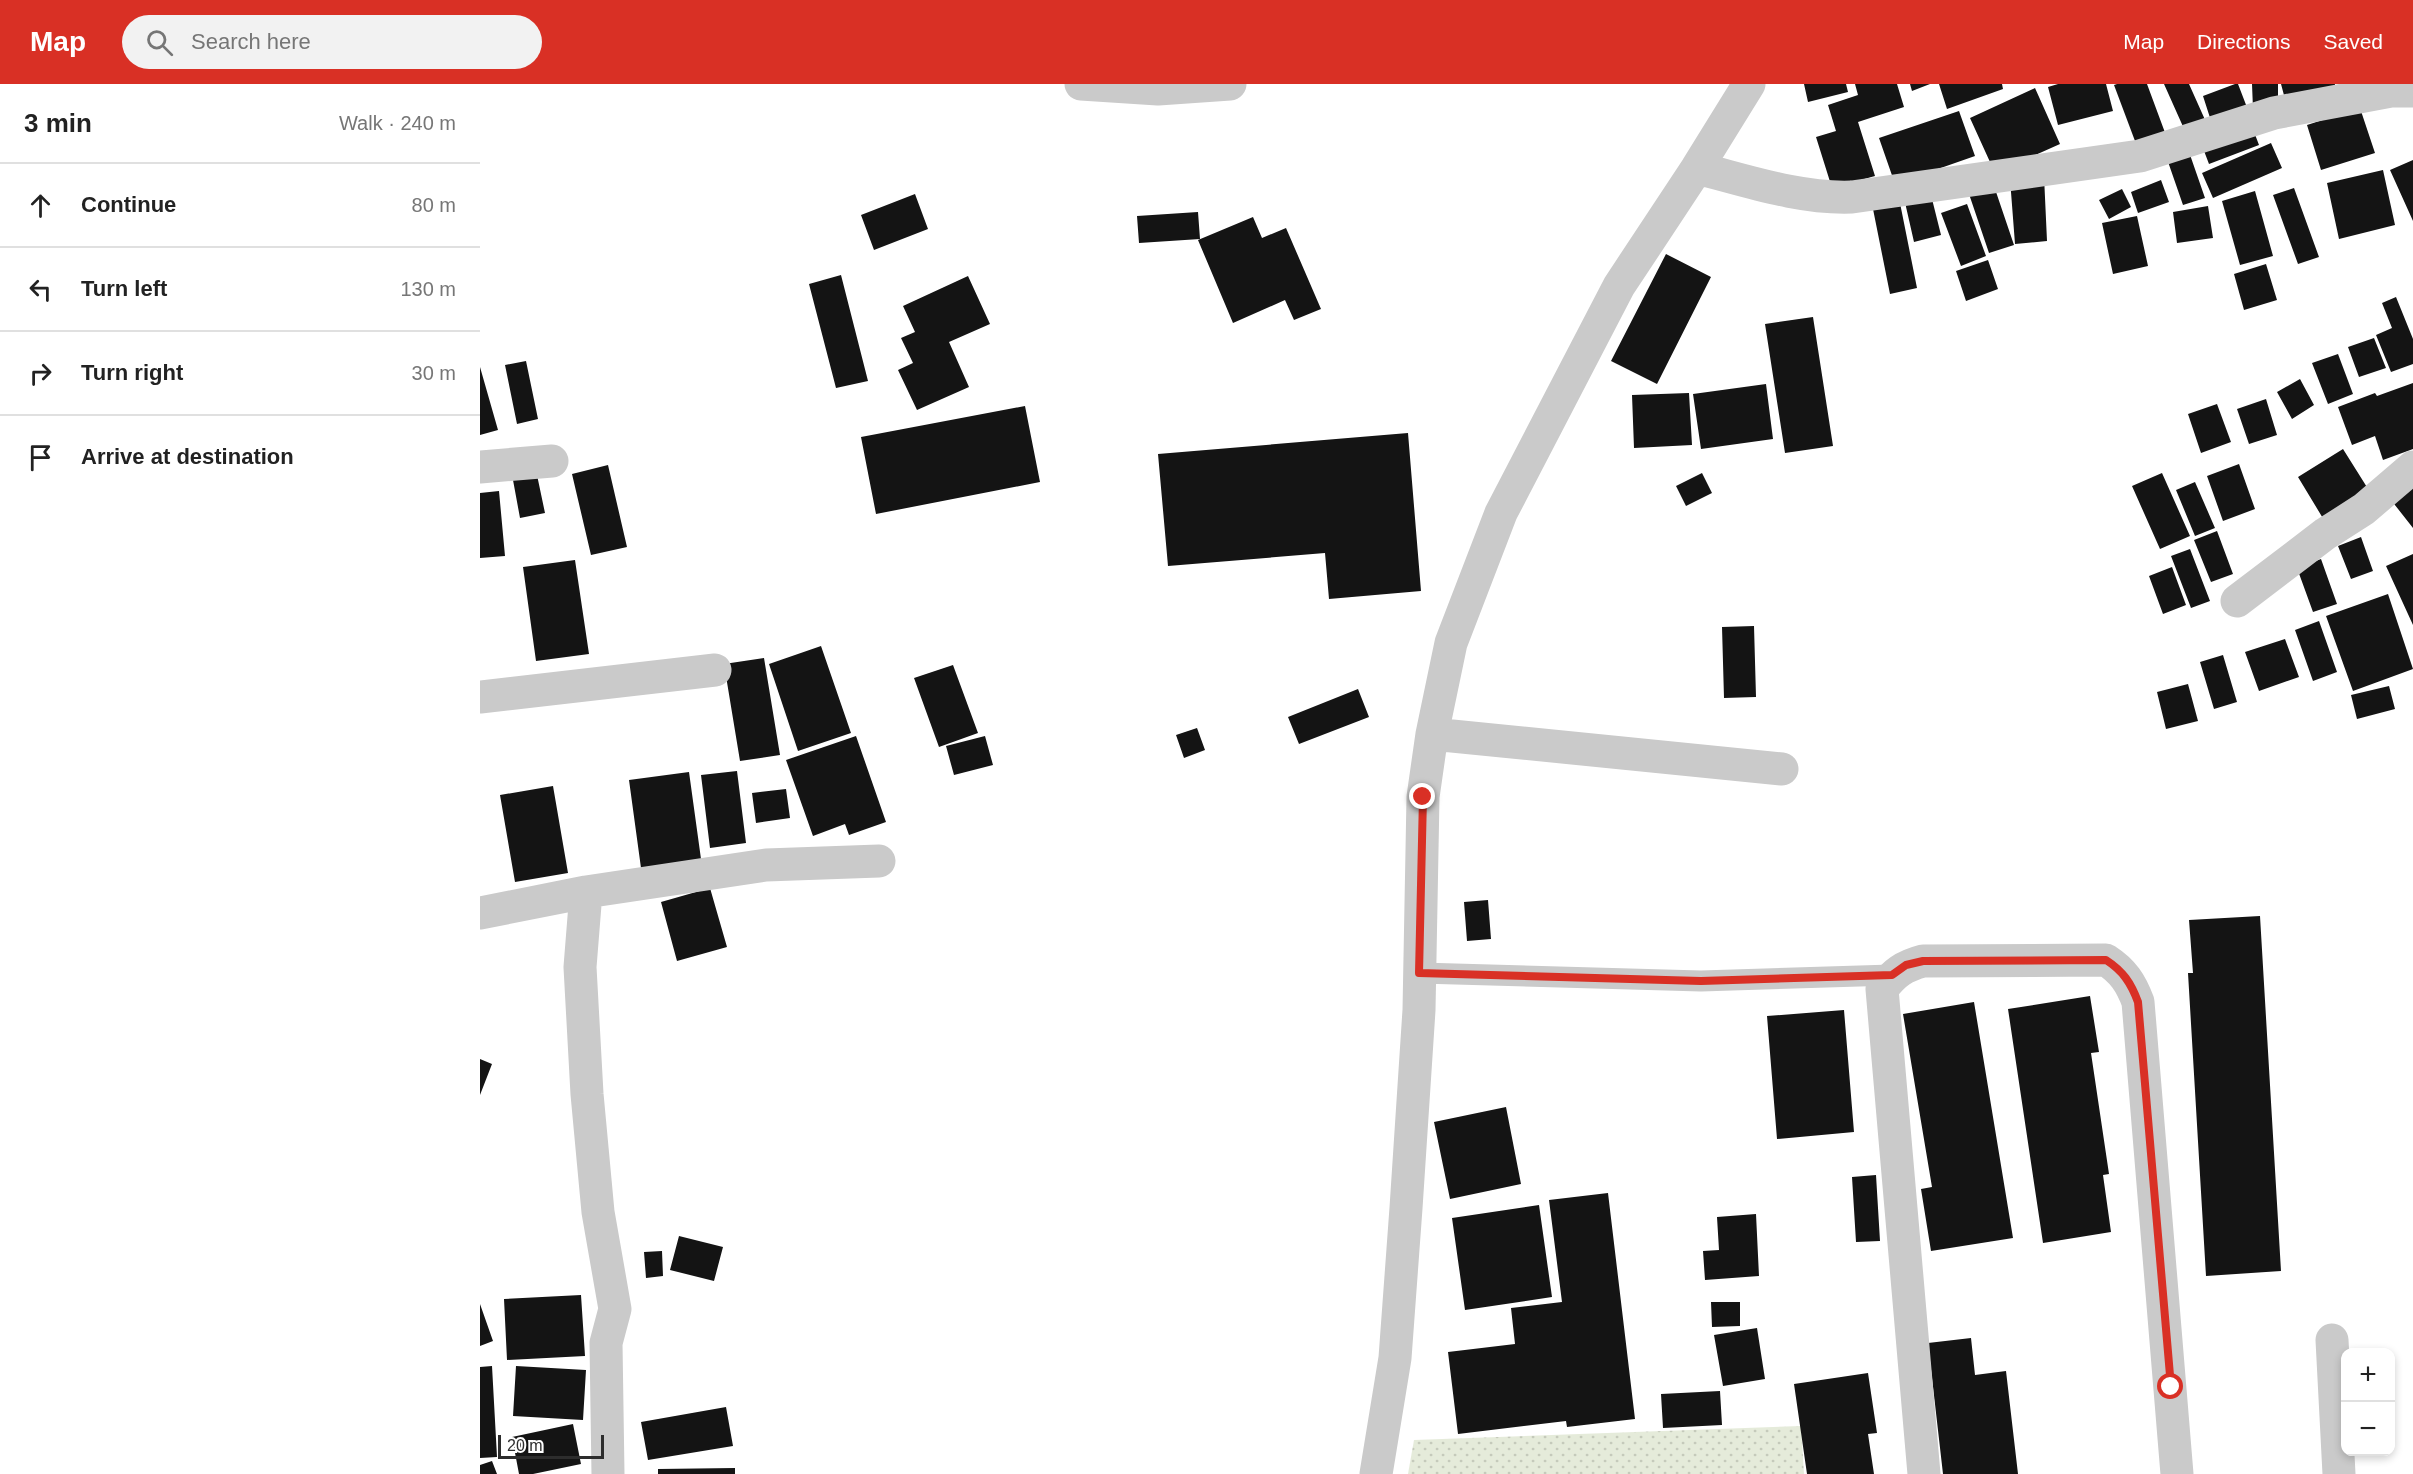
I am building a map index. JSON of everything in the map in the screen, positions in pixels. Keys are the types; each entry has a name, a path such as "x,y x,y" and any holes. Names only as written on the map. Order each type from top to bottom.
{"street":[{"path":"1081,84 1158,90 1230,84"},
{"path":"1376,1474 1395,1358 1419,1010 1423,797 1432,734 1451,643 1501,513 1619,286 1749,84"},
{"path":"1697,168 1799,194 1835,198 1852,197 2140,156 2274,113 2391,91 2413,91"},
{"path":"480,467 552,461"},
{"path":"2237,601 2325,534 2364,509 2413,467"},
{"path":"480,697 715,670"},
{"path":"1432,734 1782,769"},
{"path":"480,913 586,892 766,865 879,861"},
{"path":"586,892 580,967 587,1094 598,1212 615,1309 606,1343 608,1474"},
{"path":"1924,1474 1882,989 1892,975 1906,965 1923,961 2106,960 2120,970 2131,985 2138,1002 2177,1474"},
{"path":"2332,1340 2339,1474"}],"lane":[{"path":"1419,973 1701,981 1892,975"}],"green space":[{"path":"1801,1426 1804,1474 1408,1474 1414,1440"}],"building":[{"path":"1804,84 1846,84 1848,92 1808,102"},
{"path":"1855,84 1897,84 1904,107 1858,122 1875,176 1832,188 1816,137 1836,131 1828,105 1858,95"},
{"path":"1910,84 1930,84 1912,91"},
{"path":"1939,84 2002,84 2003,89 1947,109"},
{"path":"2058,84 2106,84 2113,111 2058,125 2048,87"},
{"path":"2147,84 2167,138 2138,149 2114,85"},
{"path":"2164,84 2189,84 2206,122 2185,131"},
{"path":"2238,84 2248,110 2212,124 2203,96"},
{"path":"2252,84 2278,84 2278,109 2253,109"},
{"path":"2281,84 2335,84 2335,86 2285,99"},
{"path":"2035,88 2060,144 1995,173 1970,118"},
{"path":"2360,108 2375,153 2321,170 2307,125"},
{"path":"1959,111 1975,156 1895,184 1879,138"},
{"path":"2251,124 2259,145 2209,164 2201,143"},
{"path":"2271,143 2282,168 2213,198 2202,173"},
{"path":"2188,149 2205,198 2183,205 2166,156"},
{"path":"2413,160 2413,221 2390,170"},
{"path":"2383,170 2395,225 2339,239 2327,183"},
{"path":"2044,176 2047,241 2015,244 2010,179"},
{"path":"2161,180 2169,202 2138,213 2131,192"},
{"path":"1994,186 2014,245 1989,253 1969,194"},
{"path":"2294,188 2319,257 2298,264 2273,195"},
{"path":"2122,189 2131,207 2109,219 2099,200"},
{"path":"1930,191 1941,235 1914,242 1904,198"},
{"path":"2255,191 2273,256 2240,265 2222,201"},
{"path":"915,194 928,229 874,250 861,215"},
{"path":"1899,198 1917,288 1890,294 1872,204"},
{"path":"1967,204 1986,256 1961,266 1941,213"},
{"path":"2208,206 2213,238 2177,243 2173,212"},
{"path":"1198,212 1200,239 1139,243 1137,216"},
{"path":"2137,216 2148,266 2113,274 2102,223"},
{"path":"1253,217 1262,238 1286,228 1321,309 1294,320 1285,300 1233,323 1198,240"},
{"path":"1666,254 1711,277 1657,384 1611,361"},
{"path":"1988,260 1998,289 1966,301 1956,271"},
{"path":"2266,264 2277,300 2244,310 2234,274"},
{"path":"841,275 868,381 836,388 809,284"},
{"path":"968,276 990,324 949,342 969,387 917,410 898,370 913,363 901,338 915,332 903,306"},
{"path":"2396,297 2413,339 2413,364 2391,372 2376,335 2392,328 2382,303"},
{"path":"1813,317 1833,446 1785,453 1765,324"},
{"path":"2374,338 2386,368 2359,377 2348,347"},
{"path":"2338,354 2353,394 2328,404 2312,363"},
{"path":"526,361 538,419 517,424 505,365"},
{"path":"480,367 498,430 480,435"},
{"path":"2300,379 2314,405 2292,419 2277,392"},
{"path":"2413,383 2413,449 2383,460 2375,436 2352,445 2338,407 2375,393 2377,396"},
{"path":"1766,384 1773,439 1701,449 1693,394"},
{"path":"1689,393 1692,445 1634,448 1632,395"},
{"path":"2266,399 2277,435 2249,444 2237,409"},
{"path":"2217,404 2231,442 2201,453 2188,414"},
{"path":"1025,406 1040,482 876,514 861,437"},
{"path":"1408,433 1421,591 1329,599 1325,553 1168,566 1158,454"},
{"path":"2343,449 2370,492 2324,520 2298,477"},
{"path":"2239,464 2255,509 2223,521 2207,476"},
{"path":"608,465 627,547 591,555 572,474"},
{"path":"1702,473 1712,493 1686,506 1676,486"},
{"path":"2162,473 2190,536 2160,549 2132,486"},
{"path":"537,475 545,513 520,518 513,480"},
{"path":"2195,482 2215,528 2195,536 2176,490"},
{"path":"2413,483 2413,528 2391,500"},
{"path":"499,491 505,556 480,558 480,493"},
{"path":"2217,531 2233,574 2211,582 2194,540"},
{"path":"2361,537 2373,571 2351,579 2338,546"},
{"path":"2190,549 2210,601 2191,608 2171,556"},
{"path":"2413,554 2413,625 2386,566"},
{"path":"2321,559 2337,604 2313,612 2297,568"},
{"path":"575,560 589,654 536,661 523,567"},
{"path":"2172,567 2186,605 2163,614 2149,576"},
{"path":"2388,594 2413,669 2353,691 2326,616"},
{"path":"2319,621 2337,672 2313,681 2295,630"},
{"path":"1754,626 1756,697 1724,698 1722,627"},
{"path":"2285,639 2299,677 2259,691 2245,652"},
{"path":"821,646 851,733 798,751 769,664"},
{"path":"2223,655 2237,702 2214,709 2200,662"},
{"path":"764,658 780,755 740,761 724,664"},
{"path":"953,665 978,733 939,747 914,678"},
{"path":"2188,684 2198,721 2166,729 2157,692"},
{"path":"2389,686 2395,709 2357,719 2351,695"},
{"path":"1358,689 1369,717 1299,744 1288,717"},
{"path":"1197,728 1205,750 1184,758 1176,735"},
{"path":"856,736 886,822 849,835 845,824 813,836 786,760"},
{"path":"985,736 993,765 954,775 946,746"},
{"path":"737,771 746,843 710,848 701,775"},
{"path":"689,772 701,859 641,868 629,780"},
{"path":"553,786 568,873 515,882 500,795"},
{"path":"786,789 790,818 756,823 752,793"},
{"path":"710,888 727,947 677,961 661,902"},
{"path":"1488,900 1491,939 1467,941 1464,902"},
{"path":"2260,916 2281,1271 2206,1276 2188,973 2193,973 2189,920"},
{"path":"2090,996 2099,1052 2091,1053 2109,1174 2103,1175 2111,1232 2043,1243 2008,1009"},
{"path":"1974,1002 2013,1238 1931,1251 1921,1189 1932,1187 1903,1014"},
{"path":"1844,1010 1854,1132 1777,1139 1767,1016"},
{"path":"480,1059 492,1064 480,1095"},
{"path":"1506,1107 1521,1184 1450,1199 1434,1122"},
{"path":"1876,1175 1880,1241 1856,1242 1852,1177"},
{"path":"1608,1193 1635,1419 1567,1427 1566,1421 1458,1434 1448,1352 1515,1344 1511,1308 1562,1302 1549,1200"},
{"path":"1539,1205 1552,1297 1465,1310 1452,1218"},
{"path":"1756,1214 1759,1276 1705,1280 1703,1251 1719,1250 1717,1217"},
{"path":"679,1236 723,1247 714,1281 670,1270"},
{"path":"662,1251 663,1276 646,1278 644,1252"},
{"path":"581,1295 585,1356 507,1360 504,1299"},
{"path":"1711,1302 1740,1302 1740,1326 1712,1327"},
{"path":"480,1304 493,1341 480,1346"},
{"path":"1757,1328 1765,1379 1723,1386 1714,1335"},
{"path":"1971,1338 1975,1375 2006,1371 2018,1474 1943,1474 1928,1343"},
{"path":"492,1366 497,1457 480,1458 480,1367"},
{"path":"516,1366 586,1370 583,1420 513,1416"},
{"path":"1868,1373 1877,1433 1868,1434 1874,1474 1807,1474 1794,1384"},
{"path":"1720,1391 1722,1425 1663,1428 1661,1394"},
{"path":"726,1407 733,1446 648,1460 641,1422"},
{"path":"573,1424 581,1464 533,1474 519,1474 512,1437"},
{"path":"492,1461 497,1474 480,1474 480,1465"},
{"path":"735,1468 735,1474 658,1474 658,1469"}],"route":[{"path":"1423,797 1419,973 1701,981 1892,975 1906,965 1923,961 2106,960 2120,970 2131,985 2138,1002 2171,1387"}]}
